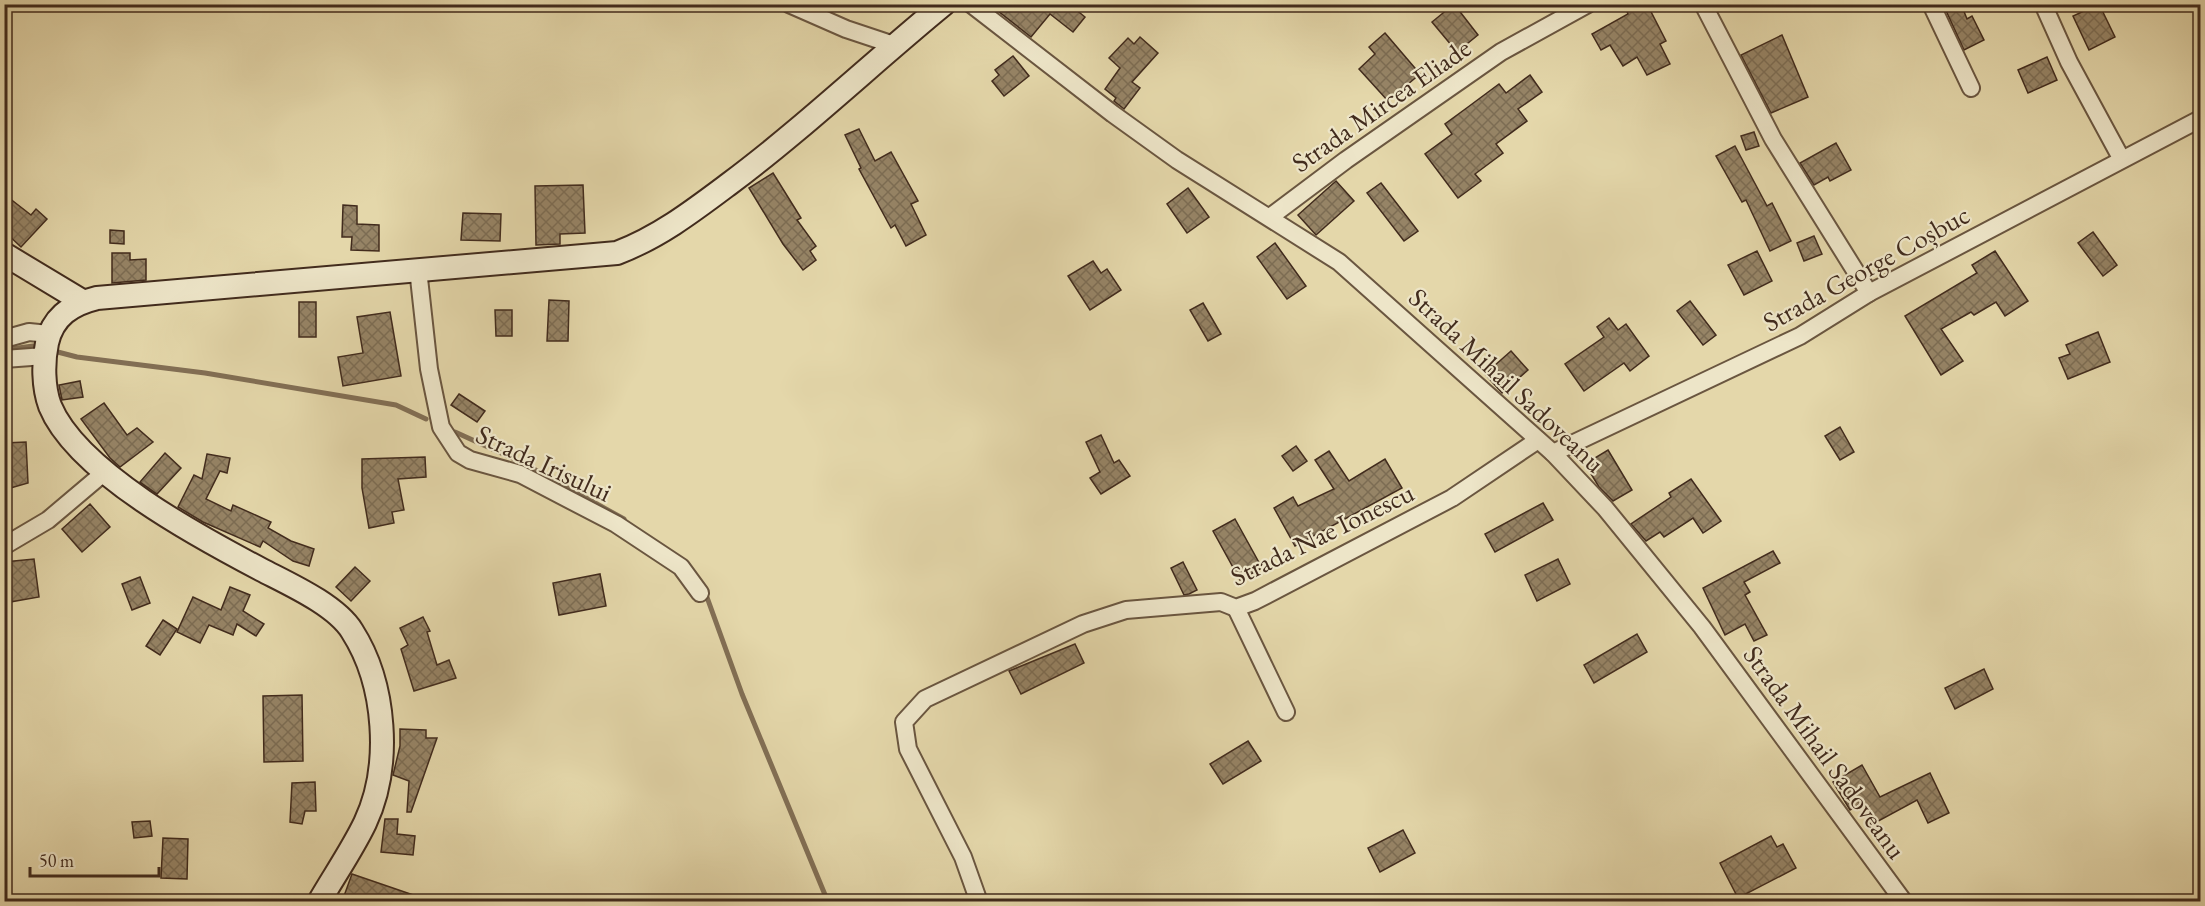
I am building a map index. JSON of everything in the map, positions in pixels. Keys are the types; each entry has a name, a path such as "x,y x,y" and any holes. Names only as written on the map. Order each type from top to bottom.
{"main road":[{"path":"319,902 365,822 379,774 382,740 378,701 368,667 351,629 304,592 187,530 85,455 65,433 50,405 46,388 45,356 49,334 63,313 82,302 122,296 617,253 645,243 684,218 765,157 944,4"},
{"path":"4,254 82,302"}],"street":[{"path":"789,4 846,29 894,45"},
{"name":"Strada Mihail Sadoveanu","path":"971,4 1122,121 1177,160 1270,217 1355,275 1553,453 1605,508 1702,627 1904,902"},
{"name":"Strada Mircea Eliade","path":"1270,217 1346,160 1501,52 1588,4"},
{"path":"1703,4 1773,139 1869,293"},
{"path":"1931,4 1971,88"},
{"path":"2043,4 2068,62 2121,158"},
{"name":"Strada George Coșbuc","path":"1553,453 1800,336 1869,293 2200,118"},
{"name":"Strada Irisului","path":"418,269 429,369 441,427 458,453 470,460 519,474 616,524 681,567 700,593"},
{"path":"4,339 29,332 49,334"},
{"path":"4,359 45,356"},
{"name":"Strada Nae Ionescu","path":"979,902 963,857 908,749 904,722 926,699 1083,624 1126,610 1221,602 1236,608 1255,601 1452,498 1538,440"},
{"path":"4,546 48,520 106,471"},
{"path":"1236,608 1287,712"}],"building":[{"path":"989,4 1069,4 1085,17 1073,32 1050,14 1031,37"},
{"path":"1454,4 1478,35 1457,52 1432,22"},
{"path":"1624,4 1647,4 1666,41 1660,44 1670,64 1647,75 1637,57 1623,66 1610,45 1601,50 1592,34 1628,14"},
{"path":"1943,4 1961,4 1967,19 1972,16 1984,40 1964,50"},
{"path":"2099,4 2115,37 2089,50 2073,16"},
{"path":"1385,33 1420,74 1388,101 1359,69 1375,54 1369,47"},
{"path":"1782,35 1808,97 1771,113 1741,55"},
{"path":"1140,37 1158,53 1132,82 1140,88 1124,109 1105,89 1120,68 1109,58 1128,38 1134,44"},
{"path":"1013,56 1029,76 1004,96 992,81 999,75 995,70"},
{"path":"2047,57 2057,80 2028,93 2018,70"},
{"path":"1530,75 1542,92 1518,109 1527,121 1496,144 1503,153 1475,174 1481,181 1458,198 1425,154 1452,134 1445,124 1499,84 1506,93"},
{"path":"859,129 875,161 891,152 918,201 911,204 926,235 906,246 895,225 891,228 859,169 861,168 845,135"},
{"path":"1754,132 1759,146 1746,150 1741,136"},
{"path":"1836,143 1851,170 1830,181 1828,177 1814,185 1800,163"},
{"path":"1735,146 1767,206 1772,203 1791,241 1770,251 1746,200 1742,202 1716,156"},
{"path":"773,173 801,218 797,220 816,246 810,251 816,260 803,270 783,244 749,188"},
{"path":"1336,181 1354,201 1316,235 1298,215"},
{"path":"1381,183 1418,231 1404,241 1367,193"},
{"path":"583,185 585,233 560,234 560,244 536,245 535,186"},
{"path":"1188,188 1209,217 1187,233 1167,204"},
{"path":"4,194 31,215 36,209 47,219 21,247 4,231"},
{"path":"343,205 357,206 357,224 379,225 379,251 351,250 352,237 342,237"},
{"path":"463,213 501,214 500,241 461,240"},
{"path":"110,230 124,231 124,244 110,243"},
{"path":"2093,232 2117,265 2103,276 2078,243"},
{"path":"1814,236 1822,254 1804,261 1797,243"},
{"path":"1275,243 1306,286 1287,299 1257,257"},
{"path":"1757,251 1772,281 1744,295 1728,265"},
{"path":"1995,251 2028,301 2005,316 1996,302 1974,315 1971,312 1941,329 1963,361 1941,375 1905,316 1977,273 1972,265"},
{"path":"112,253 130,253 130,260 146,259 146,280 112,283"},
{"path":"1093,261 1101,273 1107,269 1121,290 1090,310 1068,276"},
{"path":"549,300 569,301 568,341 547,341"},
{"path":"1690,301 1716,335 1703,345 1677,311"},
{"path":"299,302 316,302 316,337 299,337"},
{"path":"1203,303 1221,334 1208,341 1190,310"},
{"path":"495,310 512,310 512,336 496,336"},
{"path":"390,312 401,376 343,386 338,357 363,353 357,317"},
{"path":"1609,318 1618,330 1626,324 1649,356 1630,371 1624,363 1584,391 1565,364 1604,337 1597,327"},
{"path":"2098,332 2110,362 2068,379 2059,358 2070,354 2066,345"},
{"path":"1511,351 1528,370 1502,393 1485,374"},
{"path":"80,381 83,397 62,400 59,385"},
{"path":"459,394 485,411 477,422 451,405"},
{"path":"104,403 127,435 137,428 153,442 120,467 110,458 81,419"},
{"path":"1840,427 1854,452 1840,460 1825,436"},
{"path":"1101,435 1114,463 1119,460 1130,476 1101,494 1090,478 1100,472 1086,442"},
{"path":"26,442 28,483 7,489 4,443"},
{"path":"1296,446 1307,461 1293,471 1282,456"},
{"path":"1608,450 1632,490 1613,501 1599,487 1585,464"},
{"path":"1329,451 1349,481 1385,459 1402,488 1295,546 1274,508 1293,497 1298,506 1334,489 1315,460"},
{"path":"165,453 181,468 157,494 140,482"},
{"path":"207,454 230,458 227,473 220,471 206,499 231,511 233,505 271,522 268,528 291,541 314,549 309,566 293,561 263,541 260,547 203,522 178,507 194,475 202,479"},
{"path":"425,457 426,477 398,479 404,510 392,512 394,523 369,528 362,488 362,459"},
{"path":"1691,479 1721,521 1703,533 1693,518 1664,537 1660,532 1646,541 1631,524 1671,497 1669,493"},
{"path":"1543,503 1553,520 1495,552 1485,534"},
{"path":"90,504 110,527 82,552 62,529"},
{"path":"1235,519 1262,568 1240,580 1213,531"},
{"path":"1773,551 1780,563 1744,582 1750,592 1745,595 1767,635 1754,641 1745,624 1725,635 1703,588"},
{"path":"34,559 39,597 10,602 11,584 4,584 4,562"},
{"path":"1558,559 1570,584 1537,601 1525,575"},
{"path":"1183,562 1197,590 1184,595 1171,568"},
{"path":"355,567 370,581 351,601 336,587"},
{"path":"600,574 606,606 559,615 553,583"},
{"path":"140,577 150,603 132,610 122,584"},
{"path":"230,587 250,595 243,611 264,624 256,636 237,624 233,635 209,625 200,643 177,632 193,597 221,610"},
{"path":"423,617 430,631 427,632 437,665 449,660 456,678 414,691 401,649 408,645 400,628"},
{"path":"163,620 177,629 160,655 146,646"},
{"path":"1637,634 1647,652 1594,683 1584,665"},
{"path":"1075,644 1084,663 1021,694 1009,671"},
{"path":"1984,669 1993,689 1955,709 1945,688"},
{"path":"302,695 303,761 264,762 263,696"},
{"path":"400,729 426,730 426,738 437,738 411,812 407,812 409,781 393,775 400,746"},
{"path":"1248,741 1261,761 1223,784 1210,764"},
{"path":"1862,765 1880,797 1930,773 1949,813 1928,823 1917,800 1871,825 1860,804 1850,810 1833,782"},
{"path":"315,782 316,811 305,811 302,824 290,822 292,783"},
{"path":"385,819 398,819 397,834 415,836 413,855 381,852"},
{"path":"150,821 152,836 134,838 132,822"},
{"path":"1403,830 1415,853 1380,872 1368,848"},
{"path":"1771,836 1777,847 1783,844 1796,868 1738,898 1720,863"},
{"path":"163,838 188,839 187,879 161,878"},
{"path":"352,874 425,899 424,902 359,902 344,896"}],"waterway":[{"path":"4,350 33,346 41,348"},
{"path":"50,350 77,357 205,373 396,405 426,419"},
{"path":"455,432 521,462 624,519"},
{"path":"704,589 742,694 828,902"}]}
